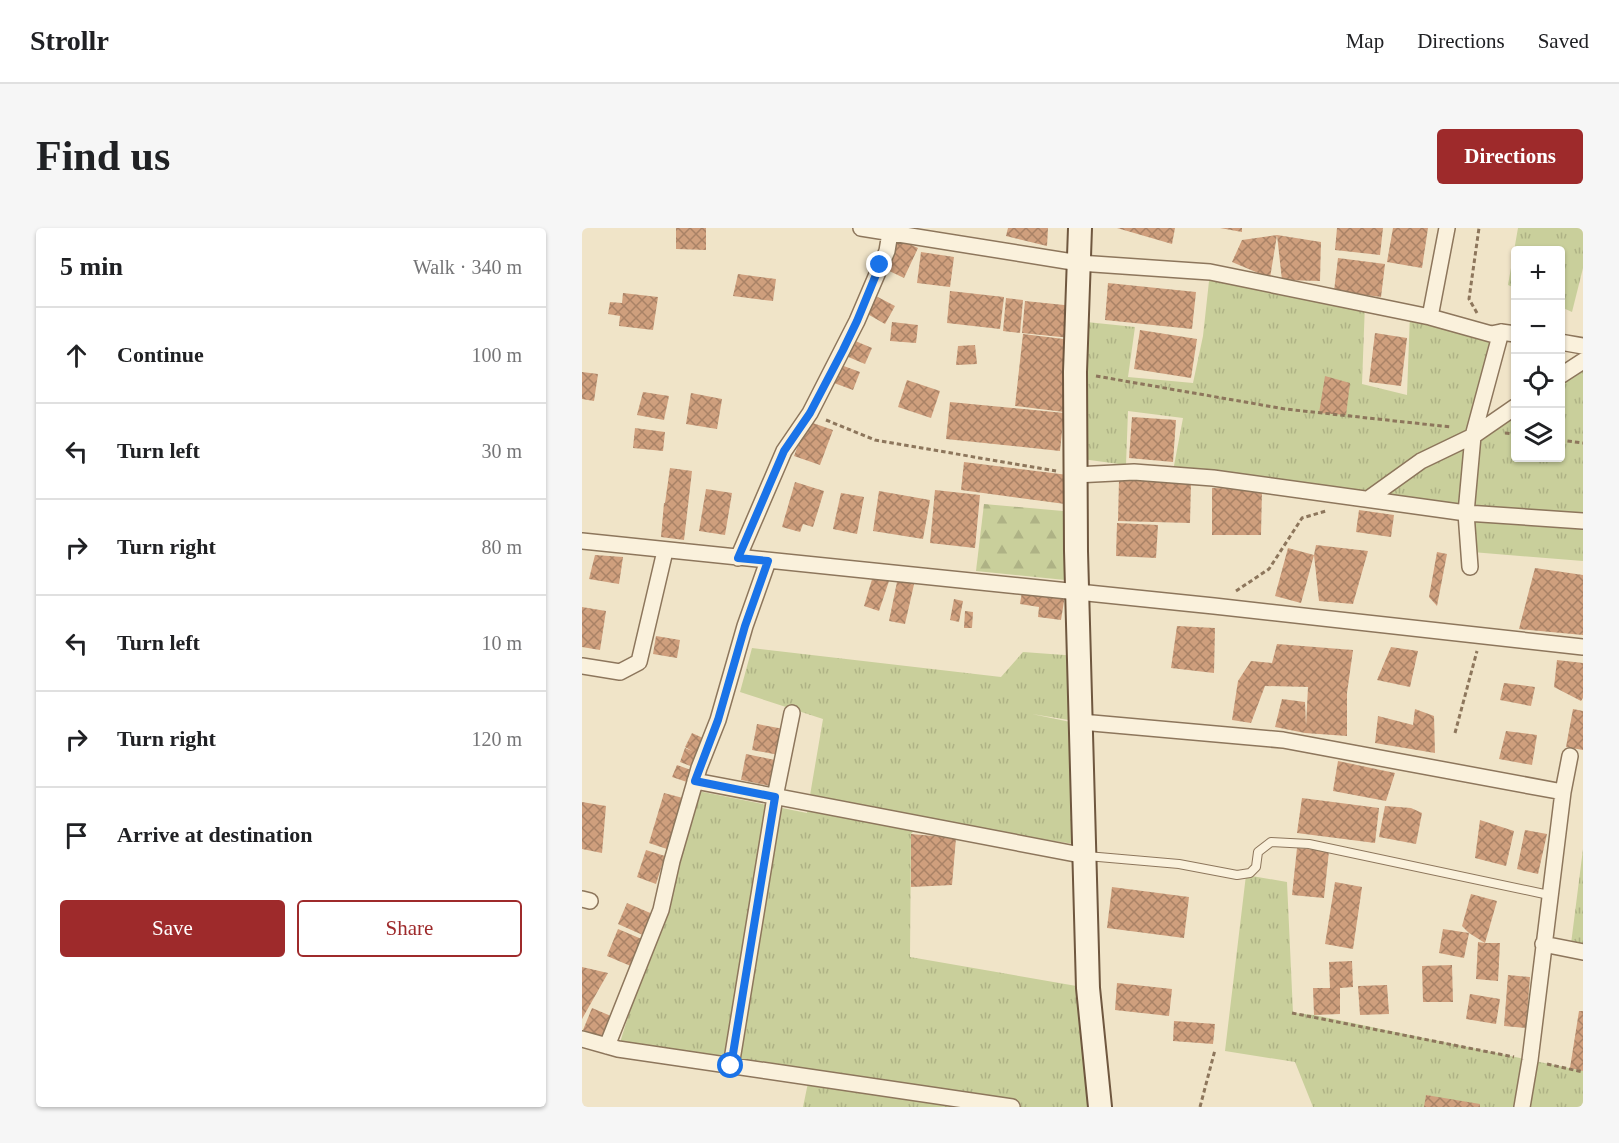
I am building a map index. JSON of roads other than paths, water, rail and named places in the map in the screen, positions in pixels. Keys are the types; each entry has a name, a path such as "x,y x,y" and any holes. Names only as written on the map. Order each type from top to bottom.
{"street":[{"path":"861,228 1079,263 1210,272 1502,333 1476,432 1466,513 1470,567"},
{"path":"1080,228 1075,372 1075,474 1086,856 1084,889 1088,988 1100,1107"},
{"path":"1430,317 1447,228"},
{"path":"738,558 784,451 810,413 857,321 887,251 890,232"},
{"path":"1565,343 1583,346"},
{"path":"1565,373 1583,361"},
{"path":"1368,499 1421,461 1476,432 1513,408"},
{"path":"1075,474 1134,472 1193,476 1466,513 1583,521"},
{"path":"582,541 1583,646"},
{"path":"582,666 620,672 639,662 665,551"},
{"path":"607,1046 661,910 672,861 695,781 718,720 745,626 768,561"},
{"path":"731,1066 775,797 792,713"},
{"path":"1081,723 1283,740 1563,792"},
{"path":"1522,1107 1530,1060 1563,792 1570,756"},
{"path":"695,781 1086,856"},
{"path":"1543,944 1583,952"},
{"path":"582,1039 607,1046 731,1066 1012,1107"}],"lane":[{"path":"1086,856 1179,864 1237,875 1250,873 1257,867 1258,852 1271,842 1290,842 1309,844 1549,895"}]}
